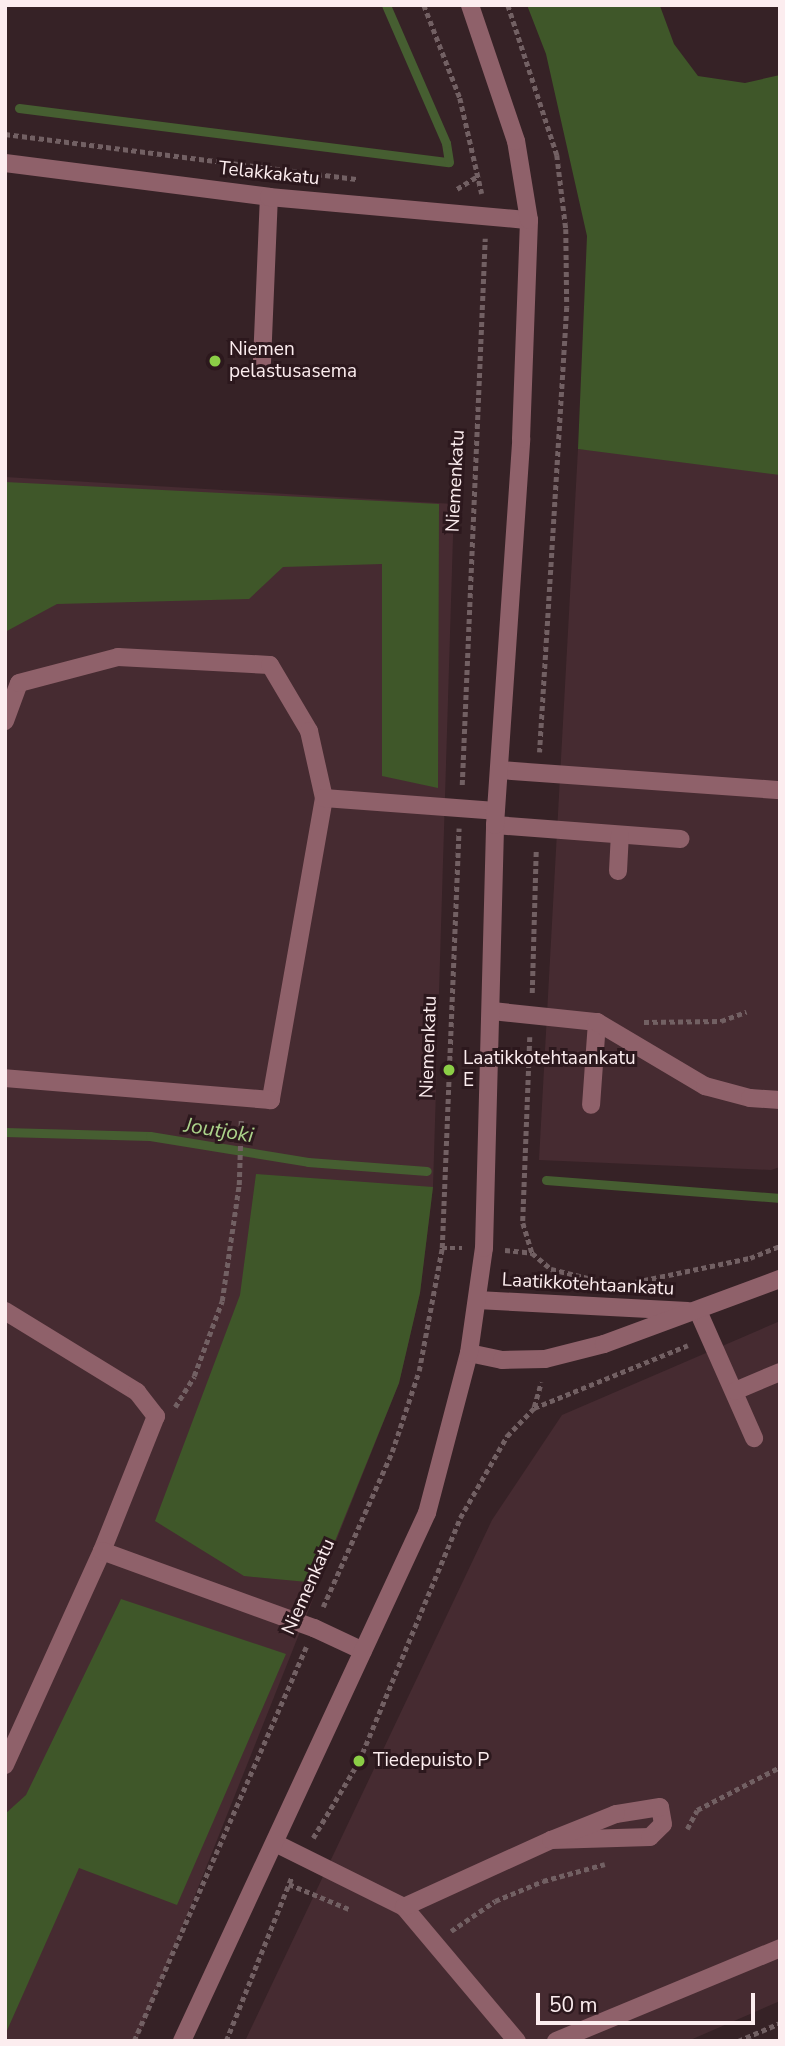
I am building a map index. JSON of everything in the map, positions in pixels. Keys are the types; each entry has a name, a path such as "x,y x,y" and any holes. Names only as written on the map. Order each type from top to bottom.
{"street":[{"path":"182,2041 427,1513 469,1353 477,1300 484,1248 495,818 526,360 529,220 516,141 470,5"},
{"name":"Telakkakatu","path":"5,163 269,197 529,220"},
{"path":"262,362 269,197"},
{"path":"5,721 19,682 118,657 270,665 309,731 324,798 271,1100 5,1078"},
{"path":"499,770 780,790"},
{"path":"324,798 459,808 537,828 680,839"},
{"path":"618,871 620,835"},
{"path":"492,1011 597,1022 705,1086 750,1098 780,1100"},
{"path":"591,1105 597,1022"},
{"name":"Laatikkotehtaankatu","path":"469,1353 502,1360 545,1359 604,1344 780,1279"},
{"name":"Laatikkotehtaankatu","path":"477,1300 550,1307 698,1311"},
{"path":"5,1311 137,1392 156,1416 150,1440 102,1551 5,1765"},
{"path":"698,1311 754,1438"},
{"path":"735,1391 780,1372"},
{"path":"102,1551 314,1628 363,1651"},
{"path":"404,1906 551,1840 616,1814 660,1807 663,1824 650,1837 551,1840"},
{"path":"275,1843 303,1853 404,1906 517,2041"},
{"path":"556,2041 780,1948"}],"path":[{"name":"Niemenkatu","path":"134,2041 392,1452 419,1371 442,1248 459,808 486,292 480,174 460,98 424,5"},
{"path":"508,5 557,155 566,229 567,307 539,773"},
{"name":"Telakkakatu","path":"5,134 368,180"},
{"path":"449,189 460,189 480,174"},
{"path":"537,828 523,1223 532,1254 551,1269 604,1283"},
{"path":"638,1022 721,1021 746,1012"},
{"path":"156,1416 176,1407 182,1397 222,1301 239,1167 240,1133"},
{"path":"628,1282 652,1282 750,1258 780,1246"},
{"path":"226,2041 303,1853 354,1771 460,1518 507,1436 534,1408 710,1336"},
{"path":"738,2041 780,2023"}],"shaded area":[{"path":"578,449 780,462 780,1167 771,1170 539,1160"},
{"path":"5,477 454,504 433,1187 420,1293 399,1383 137,2041 5,2041"},
{"path":"780,1321 780,2001 688,2041 245,2041 492,1520 562,1415"}],"green space":[{"path":"527,5 660,6 674,44 698,76 745,83 780,75 780,475 578,449 587,236 546,54"},
{"path":"5,482 439,504 438,788 382,776 382,564 283,567 249,599 57,604 5,632"},
{"path":"256,1174 433,1187 420,1293 399,1383 318,1583 244,1576 155,1521 240,1295"},
{"path":"121,1599 286,1654 177,1905 79,1868 5,2035 5,1814 26,1795"}],"waterway":[{"path":"19,108 449,162 446,143 386,5"},
{"name":"Joutjoki","path":"5,1132 150,1136 308,1162 427,1171"},
{"name":"Joutjoki","path":"546,1180 780,1198"}],"place":[{"name":"Niemen pelastusasema","path":"215,361"},
{"name":"Laatikkotehtaankatu E","path":"449,1070"},
{"name":"Tiedepuisto P","path":"359,1761"}]}
